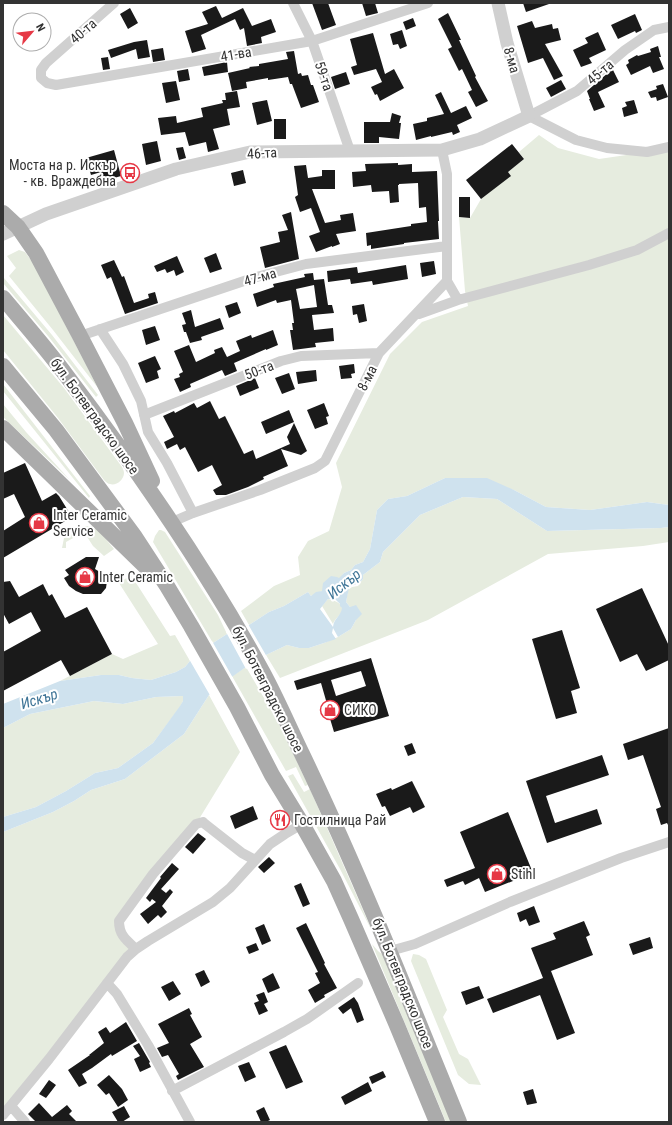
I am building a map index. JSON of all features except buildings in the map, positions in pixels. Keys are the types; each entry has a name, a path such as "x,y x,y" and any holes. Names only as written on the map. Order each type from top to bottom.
{"main road":[{"path":"3,213 18,227 36,253 125,424 172,522"},
{"name":"бул. Ботевградско шосе","path":"3,298 65,374 172,522 231,617 263,674 338,831 390,951 460,1122"},
{"name":"бул. Ботевградско шосе","path":"3,366 56,430 92,477 135,537 191,626 237,707 272,775 334,881 437,1122"},
{"path":"3,428 167,586"},
{"path":"334,881 349,890 374,942 390,951"}],"street":[{"name":"40-та","path":"41,78 41,70 46,63 114,3"},
{"name":"59-та","path":"293,3 312,41 350,151"},
{"name":"41-ва","path":"41,78 47,83 56,85 312,41 427,3"},
{"name":"8-ма","path":"498,3 507,43 529,116"},
{"name":"45-та","path":"529,116 577,91 625,50 654,30 669,27"},
{"path":"529,116 576,140 607,148 647,152 669,146"},
{"name":"46-та","path":"3,234 46,214 176,169 250,152 442,150 480,139 529,116"},
{"path":"442,150 447,174 448,281 458,300"},
{"path":"417,314 458,300 590,265 637,250 669,233"},
{"name":"47-ма","path":"80,336 253,278 298,266 447,246"},
{"name":"8-ма","path":"172,522 192,513 260,490 316,468 325,460 380,353 448,281"},
{"path":"100,329 123,364 141,401 148,432 192,513"},
{"name":"50-та","path":"144,415 281,361 302,356 380,353"},
{"path":"136,949 121,934 119,921 153,874 196,824 202,822 206,824 242,853 255,860"},
{"path":"3,1116 49,1059 127,957 136,949 213,902 230,888 270,844 302,824"},
{"path":"390,951 426,940 510,902 621,858 669,842"},
{"path":"107,983 117,994 148,1045 190,1122"},
{"path":"172,1091 307,1019 358,983"},
{"path":"11,1106 25,1122"}],"shaded area":[{"path":"539,135 558,148 599,159 647,152 669,147 669,505 647,502 590,510 546,507 514,490 445,478 407,496 388,499 377,510 370,549 363,562 355,565 351,570 344,573 340,578 322,591 311,596 308,592 284,606 269,612 249,625 241,611 274,586 300,575 298,557 308,541 329,531 342,487 336,463 390,354 422,322 468,306 465,291 459,217 470,218 481,199 510,176 508,172 524,159 519,152"},
{"path":"19,250 25,252 34,264 98,388 9,276 16,268 7,256"},
{"path":"4,278 52,335 98,395 96,397 48,336 3,283"},
{"path":"3,315 64,388 122,467 124,476 119,482 112,484 104,480 58,418 3,350"},
{"path":"3,384 90,496 89,498 3,391"},
{"path":"3,404 26,432 70,480 3,417"},
{"path":"463,497 497,499 547,531 669,527 669,542 643,546 548,554 428,620 280,678 266,655 287,645 299,648 309,648 338,637 351,629 356,620 346,602 348,590 352,587 358,586 363,579 363,575 380,562 383,552 420,515"},
{"path":"84,526 95,526 114,549 104,556 93,546 84,532 66,542 66,548 62,548 64,538"},
{"path":"159,530 165,532 218,615 227,634 213,643 153,542"},
{"path":"131,575 170,636 175,635 190,661 185,667 176,672 151,680 119,675 101,675 60,681 112,654 123,659 158,644 119,583"},
{"path":"328,599 336,601 342,607 341,613 333,624 322,606"},
{"path":"246,667 278,722 308,785 305,786 296,767 286,771 232,676"},
{"path":"209,695 240,752 196,824 119,921 136,949 3,1115 3,832 53,812 91,790 125,779 184,734"},
{"path":"183,696 183,701 180,707 153,743 118,768 95,773 36,807 3,817 3,728 30,714 94,701 123,704 156,697"},
{"path":"293,774 304,792 310,789 373,933 340,869 288,776"},
{"path":"372,944 383,955 452,1122 446,1122"},
{"path":"413,954 419,955 426,959 447,1010 443,1017 459,1054 468,1059 481,1085 469,1084 458,1075 411,961"}],"water":[{"name":"Искър","path":"445,478 487,478 546,507 590,510 647,502 669,505 669,527 547,531 497,499 463,497 420,515 383,552 380,562 363,575 363,579 361,581 349,588 346,602 350,607 356,605 362,614 356,620 351,629 338,637 333,628 332,633 336,639 309,648 299,648 287,645 266,655 226,681 209,695 184,734 125,779 91,790 53,812 3,832 3,817 36,807 95,773 118,768 153,743 180,706 183,701 183,696 156,697 123,704 94,701 30,714 3,728 3,704 60,681 101,675 119,675 151,680 176,672 185,667 190,661 227,634 249,625 269,612 284,606 308,592 311,596 316,592 322,591 323,583 331,576 339,578 344,573 351,570 355,565 363,562 370,549 377,510 388,499 407,496","holes":["328,599 336,600 342,608 333,627 320,609"]}],"pier":[{"path":"248,624 267,657 246,669 226,632"},
{"path":"212,641 233,678 211,697 189,659"}],"place":[{"name":"Моста на р. Искър - кв. Враждебна","path":"130,173"},
{"name":"Inter Ceramic Service","path":"39,523"},
{"name":"Inter Ceramic","path":"85,577"},
{"name":"СИКО","path":"330,710"},
{"name":"Гостилница Рай","path":"280,820"},
{"name":"Stihl","path":"497,874"}]}
